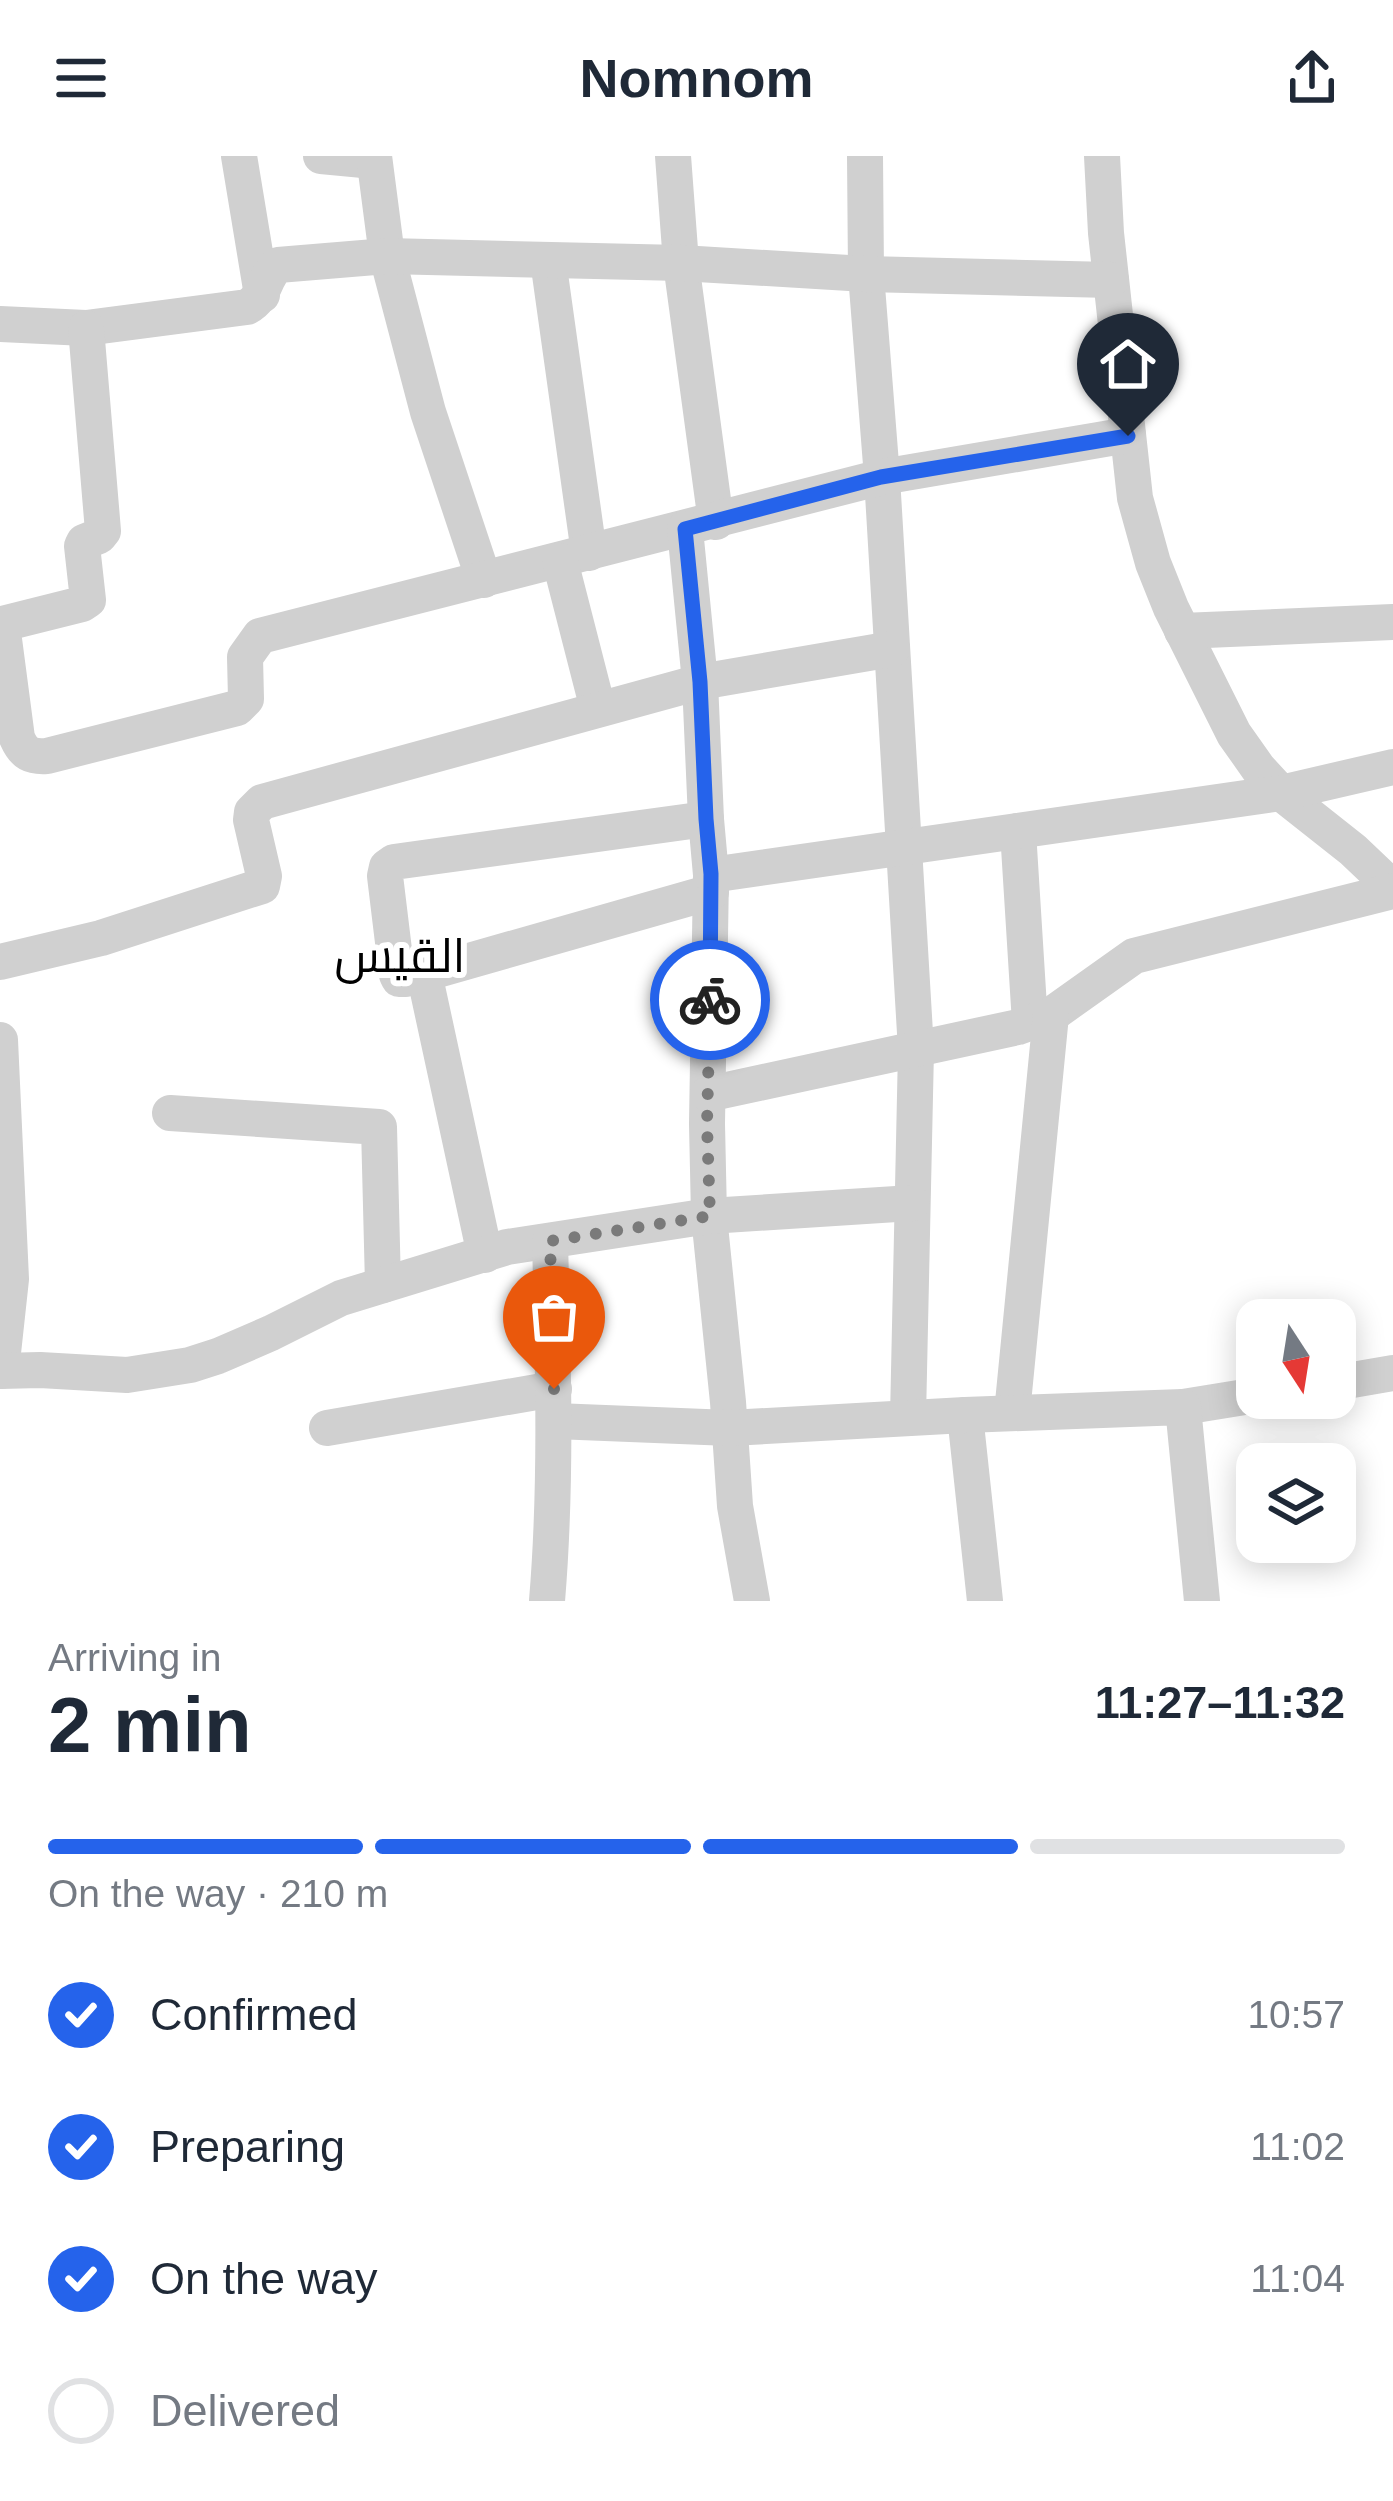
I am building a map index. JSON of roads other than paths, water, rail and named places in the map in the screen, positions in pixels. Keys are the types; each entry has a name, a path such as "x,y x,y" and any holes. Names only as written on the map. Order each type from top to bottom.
{"street":[{"path":"239,156 262,295"},
{"path":"321,156 374,158 387,256 428,412 484,580"},
{"path":"673,156 700,525 700,682 711,883 710,1216 735,1506 752,1601"},
{"path":"865,156 866,274 916,1050 908,1418"},
{"path":"1102,156 1135,498 1154,562 1234,734 1258,768 1393,889"},
{"path":"0,324 86,328 247,307 262,295 278,265 387,256 1111,280"},
{"path":"548,260 575,557 598,709"},
{"path":"86,328 103,531 82,546 88,600 2,626 17,738 32,757 237,708 246,699 245,657 260,636 881,477 1128,436"},
{"path":"1183,631 1393,622"},
{"path":"0,962 101,938 262,886 264,876 251,820 262,802 700,682 892,649"},
{"path":"706,819 394,862 385,875 398,975 402,980 424,974 711,883 904,847 1281,793 1393,767"},
{"path":"1012,1413 1041,1019 1018,831"},
{"path":"708,1094 976,1038 1041,1019 1134,956 1393,889"},
{"path":"424,974 485,1255"},
{"path":"0,1040 11,1279 0,1371 127,1375 190,1365 271,1333 340,1298 507,1247 710,1216 912,1203"},
{"path":"170,1113 380,1126 383,1286"},
{"path":"548,1601 555,1405 550,1241"},
{"path":"1356,1379 1393,1373"},
{"path":"327,1428 555,1405 730,1427 1183,1407 1236,1398"},
{"path":"1183,1407 1202,1601"},
{"path":"965,1415 985,1601"}],"district":[{"name":"القيس","path":"400,955"}]}
